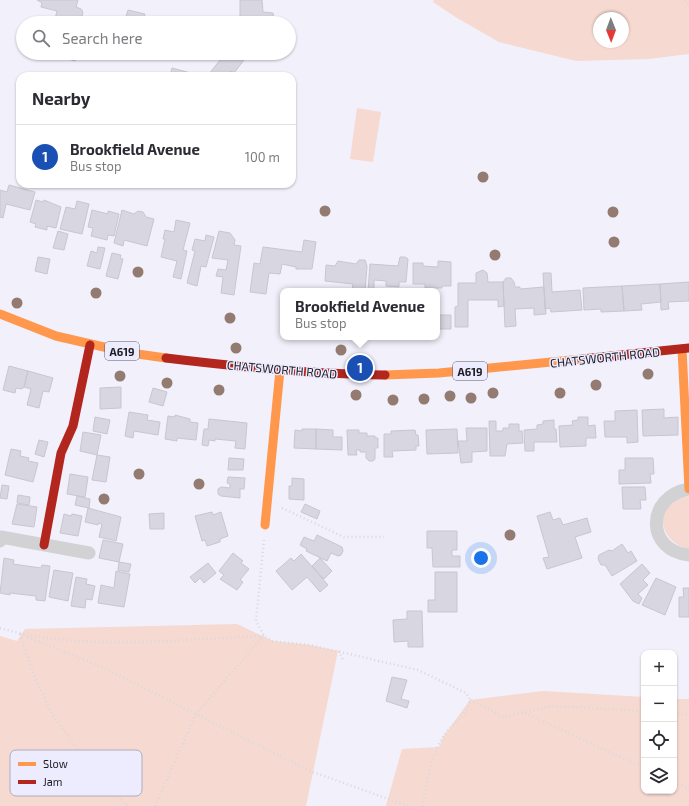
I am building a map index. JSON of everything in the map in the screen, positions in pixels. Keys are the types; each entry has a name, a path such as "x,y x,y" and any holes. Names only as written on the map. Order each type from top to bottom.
{"main road":[{"name":"CHATSWORTH ROAD","path":"0,314 56,336 90,345 174,359 329,374 378,375 439,373 685,349"},
{"path":"44,545 61,453 73,426 90,345"},
{"path":"685,349 689,489"},
{"path":"265,525 280,370"}],"street":[{"path":"689,489 678,491 668,496 661,505 657,516 657,527 660,538 667,547 677,553 689,555"},
{"path":"0,541 1,537 89,553"}],"path":[{"path":"685,0 689,5"},
{"path":"268,504 284,509 344,537 384,537"},
{"path":"265,525 256,621 264,636 272,641 310,645 418,670 466,693 470,700 504,717 552,706 641,711"},
{"path":"0,628 20,634 102,667 310,771 408,806"},
{"path":"20,634 93,643 264,636"},
{"path":"20,634 36,680 52,714 78,750"},
{"path":"155,806 196,714 264,636"},
{"path":"338,651 343,660"},
{"path":"422,806 431,766 443,737 466,712 470,700"},
{"path":"524,712 641,767"},
{"path":"677,713 689,715"},
{"path":"677,783 689,789"},
{"path":"117,796 128,806"}],"shaded area":[{"path":"434,0 689,0 689,54 648,59 576,61 499,42 457,18 433,2"},
{"path":"357,108 381,112 373,162 350,159"},
{"path":"689,496 689,549 680,546 667,535 663,519 664,512 669,505 678,498"},
{"path":"237,624 273,641 310,645 338,651 306,806 0,806 0,636 17,641 25,629"},
{"path":"543,691 641,697 641,794 677,794 677,699 689,699 689,806 386,806 402,749 439,747 443,737 470,700"}],"building":[{"path":"37,0 78,0 76,7 81,9 83,12 82,16 56,16 57,11 41,7 42,3"},
{"path":"240,0 262,0 263,12 273,13 273,16 240,16"},
{"path":"128,10 145,14 144,16 126,16"},
{"path":"220,60 244,60 235,72 211,72"},
{"path":"172,68 187,72 171,72"},
{"path":"9,185 35,192 30,210 6,204 3,218 0,217 0,190 7,192"},
{"path":"36,200 43,202 44,200 61,207 56,228 47,226 47,230 35,227 36,224 30,222"},
{"path":"77,201 89,204 82,234 60,229 66,207 75,209"},
{"path":"92,210 108,214 108,211 119,214 114,236 108,235 107,240 91,236 93,228 88,227"},
{"path":"122,210 134,214 138,211 143,212 146,217 154,219 147,246 124,240 123,246 114,243"},
{"path":"176,220 190,223 183,250 187,251 181,279 173,277 177,261 161,257 165,239 163,239 165,230 174,232"},
{"path":"58,231 68,234 64,250 53,248"},
{"path":"219,231 230,233 235,240 234,245 241,246 234,295 221,293 223,277 216,276 218,269 226,270 228,260 212,258"},
{"path":"206,235 214,237 206,267 201,266 197,286 187,283 195,251 192,250 195,239 205,241"},
{"path":"304,240 316,242 312,269 296,269 296,267 282,264 280,274 269,273 266,294 250,292 254,263 260,264 263,247 302,252"},
{"path":"98,247 105,248 100,269 87,266 91,251 97,253"},
{"path":"112,253 121,255 120,258 123,259 118,279 106,276"},
{"path":"38,257 50,259 47,274 35,271"},
{"path":"400,257 405,257 408,259 406,282 399,282 399,287 386,286 386,281 374,280 374,288 368,288 370,264 398,266"},
{"path":"359,260 365,260 367,266 365,288 352,288 353,284 325,281 326,265 335,266 338,261 356,264"},
{"path":"438,261 451,262 451,286 442,286 442,288 425,288 425,284 413,284 413,263 423,263 423,266 438,267"},
{"path":"483,270 487,273 488,282 503,282 504,306 498,307 498,300 468,300 468,327 455,327 455,307 458,306 458,283 476,283 476,273"},
{"path":"543,273 551,273 552,292 580,290 582,310 551,312 550,308 545,309"},
{"path":"506,278 511,278 515,287 520,287 520,289 544,287 546,314 534,315 534,308 515,309 516,326 505,327 503,282"},
{"path":"689,282 689,301 668,302 669,309 661,310 660,284"},
{"path":"660,284 661,302 641,304 642,310 624,311 622,286"},
{"path":"622,286 624,311 601,312 601,309 584,310 583,288"},
{"path":"440,315 451,315 451,329 440,329"},
{"path":"9,366 28,371 24,387 22,389 16,388 15,393 3,390"},
{"path":"28,371 53,378 49,392 43,391 39,408 27,405 31,389 24,387"},
{"path":"121,387 121,408 100,409 100,388"},
{"path":"153,388 167,392 163,406 149,402"},
{"path":"664,409 664,418 678,417 678,435 643,436 642,410"},
{"path":"637,410 638,442 627,443 627,437 605,437 604,421 615,421 615,411"},
{"path":"129,412 148,415 147,420 160,422 158,435 134,431 133,438 125,436"},
{"path":"175,415 190,419 190,422 198,423 196,440 177,438 177,441 165,439 168,416 175,417"},
{"path":"95,417 110,420 107,434 93,431"},
{"path":"578,417 588,417 588,426 595,425 596,438 586,438 586,446 560,447 559,426 573,425 572,421 578,420"},
{"path":"209,419 247,423 245,449 235,448 236,441 215,439 215,441 209,440 208,446 202,445 204,429 208,429"},
{"path":"554,420 554,429 556,429 557,442 534,442 534,451 525,451 524,430 537,429 537,425 543,424 543,421"},
{"path":"489,421 496,421 496,431 503,431 503,428 509,428 509,424 519,424 519,431 522,431 523,443 507,444 505,456 490,456"},
{"path":"466,428 487,428 487,451 472,452 472,462 461,463 458,441 467,441"},
{"path":"302,429 316,429 316,449 294,448 295,430 302,431"},
{"path":"316,429 333,430 333,437 342,437 342,450 316,449"},
{"path":"457,429 458,453 427,454 426,430"},
{"path":"347,430 359,430 359,433 367,433 367,436 375,436 375,438 378,438 378,448 375,448 375,459 373,461 369,461 366,458 366,452 360,452 360,450 356,450 357,455 348,455"},
{"path":"415,430 416,435 418,435 419,446 416,446 416,450 392,451 393,457 384,457 384,434 391,434 391,431"},
{"path":"83,432 101,435 97,455 80,451"},
{"path":"39,440 48,442 44,457 35,454"},
{"path":"11,449 21,451 20,456 29,458 28,461 38,463 33,482 5,475"},
{"path":"97,455 110,457 106,482 92,480"},
{"path":"229,458 244,459 243,470 228,470"},
{"path":"625,458 653,458 654,474 650,474 651,483 619,484 619,470 625,470"},
{"path":"70,474 88,477 85,497 67,494"},
{"path":"228,477 245,478 244,489 240,489 240,498 221,496 218,494 218,489 221,487 230,488 230,484 227,483"},
{"path":"292,478 304,479 304,500 289,499 289,486 292,486"},
{"path":"2,485 9,486 7,499 0,498"},
{"path":"622,487 645,487 646,500 640,500 641,509 623,509"},
{"path":"18,495 30,497 29,505 17,503"},
{"path":"77,496 90,499 89,508 75,505"},
{"path":"17,504 37,507 34,527 12,524"},
{"path":"305,504 320,511 317,519 301,512"},
{"path":"88,508 121,517 116,541 99,537 102,524 98,523 98,525 85,522"},
{"path":"212,512 213,515 221,512 228,536 220,539 220,542 207,546 205,540 202,541 195,516"},
{"path":"550,512 553,520 560,518 563,525 587,518 591,532 575,537 582,558 547,569 543,558 549,557 537,516"},
{"path":"164,513 164,529 150,529 149,514"},
{"path":"64,514 71,516 72,514 82,516 78,536 60,533"},
{"path":"427,531 457,531 457,550 452,550 452,556 460,556 460,567 433,567 432,548 427,548"},
{"path":"317,535 342,547 343,551 341,555 338,556 331,553 327,561 306,551 307,549 300,545 304,537 314,541"},
{"path":"103,540 123,544 119,562 99,558"},
{"path":"622,544 628,553 631,551 637,561 612,576 605,565 601,565 598,559 599,555 609,550 612,551"},
{"path":"233,553 243,561 241,563 249,569 240,580 243,582 237,590 220,579 224,575 219,571"},
{"path":"301,554 328,585 320,592 307,577 292,590 276,571 291,558 294,561"},
{"path":"4,558 14,560 13,564 41,568 42,565 50,566 45,601 36,600 36,596 0,593"},
{"path":"320,558 332,571 324,579 312,566"},
{"path":"119,562 131,564 129,572 118,570"},
{"path":"208,563 216,573 204,583 200,578 195,583 190,577"},
{"path":"642,564 650,573 643,580 648,585 638,594 642,598 639,604 633,601 620,584"},
{"path":"54,570 73,573 68,601 49,597"},
{"path":"116,571 130,574 124,607 98,603 101,585 114,588"},
{"path":"435,572 457,572 457,612 428,612 428,600 435,600"},
{"path":"76,577 87,579 86,584 95,586 92,600 86,599 85,608 71,606"},
{"path":"656,578 676,587 665,615 642,605"},
{"path":"683,588 689,588 689,617 679,617 679,597 684,597"},
{"path":"407,611 422,611 423,647 408,647 408,641 394,642 393,620 407,619"},
{"path":"392,677 407,680 401,699 409,701 407,708 386,701"}],"traffic: slow":[{"path":"0,314 56,336 130,353 166,358"},
{"path":"682,349 689,489"},
{"path":"385,375 439,373 582,359"},
{"path":"265,525 280,370"}],"traffic: jam":[{"path":"44,545 61,453 73,426 90,345"},
{"path":"582,359 689,348"},
{"path":"166,358 276,370 385,375"}],"place":[{"name":"Brookfield Avenue","path":"360,368"}]}
